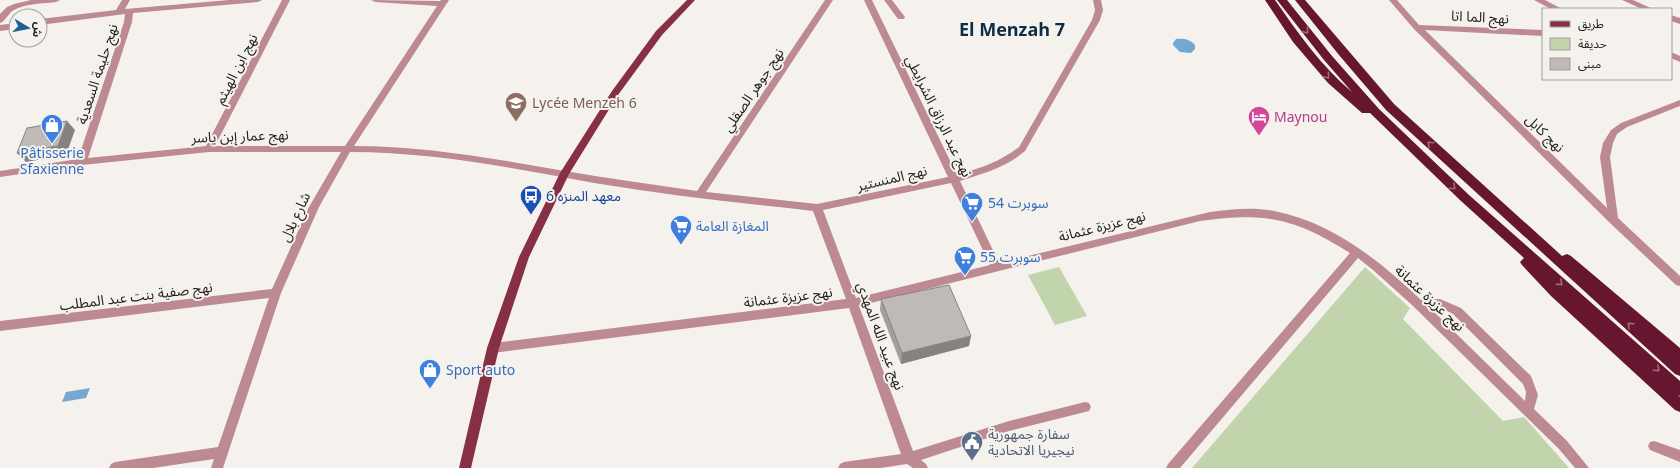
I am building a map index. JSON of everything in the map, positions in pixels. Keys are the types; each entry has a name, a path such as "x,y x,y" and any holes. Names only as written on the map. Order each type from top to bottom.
{"highway":[{"path":"1270,0 1297,40 1332,81 1439,174"},
{"path":"1282,0 1328,58 1375,112 1465,198 1680,390"},
{"path":"1300,0 1343,53 1390,107 1680,370"},
{"path":"1485,194 1587,274 1680,356"},
{"path":"1465,198 1555,292 1680,406"}],"main road":[{"path":"466,468 493,348 524,257 565,173 620,87 659,33 690,0"}],"street":[{"path":"0,20 2,15 12,8 22,4 56,0"},
{"path":"120,12 126,0"},
{"path":"129,12 258,0"},
{"name":"نهج ابن الهيثم","path":"209,149 286,0"},
{"path":"375,0 444,2"},
{"name":"نهج جوهر الصقلي","path":"699,195 829,0"},
{"name":"نهج عبد الرزاق الشرايطي","path":"868,0 996,266"},
{"path":"888,0 901,17"},
{"name":"نهج المنستير","path":"565,173 594,179 699,195 816,208 954,179 993,167 1010,159 1022,149 1096,20 1100,11 1097,0"},
{"name":"نهج كابل","path":"1393,0 1417,27 1613,220 1680,282"},
{"path":"1538,0 1556,8"},
{"path":"1626,0 1646,8"},
{"name":"شارع بلال","path":"217,468 276,293 314,207 348,148 444,2"},
{"name":"نهج حليمة السعدية","path":"48,21 129,12 128,22 82,162"},
{"name":"نهج الما اتا","path":"1417,27 1542,33"},
{"path":"1613,220 1604,157 1608,143 1614,132 1624,125 1677,107"},
{"name":"نهج عمار إبن ياسر","path":"0,174 82,162 209,149 348,148 481,159 565,173"},
{"name":"نهج عبيد الله المهدي","path":"816,208 853,303 909,458"},
{"name":"نهج عزيزة عثمانة","path":"493,348 853,303 996,266 1200,217 1232,212 1257,213 1283,217 1315,228 1358,252 1381,270 1418,304 1563,445 1583,468"},
{"path":"1172,468 1358,252"},
{"name":"نهج صفية بنت عبد المطلب","path":"0,326 276,293"},
{"path":"1418,304 1440,303 1458,311 1527,380 1532,390 1533,400 1527,410"},
{"path":"844,468 909,458 1009,426 1085,407"},
{"path":"1654,446 1680,456"},
{"path":"115,468 222,452"},
{"path":"909,458 922,468"}],"green space":[{"path":"1059,267 1087,316 1055,325 1028,275"},
{"path":"1365,267 1410,308 1403,319 1503,421 1524,417 1569,468 1192,468"}],"water":[{"path":"1176,39 1191,41 1195,45 1195,49 1191,53 1180,52 1173,45"},
{"path":"90,388 86,398 62,402 66,392"}],"building":[{"path":"67,121 58,146 17,153 27,128"},
{"path":"949,285 971,336 902,353 881,299"}],"place":[{"name":"Lycée Menzeh 6","path":"516,122"},
{"name":"Maynou","path":"1259,136"},
{"name":"Pâtisserie Sfaxienne","path":"52,144"},
{"name":"معهد المنزه 6","path":"531,216"},
{"name":"سوبرت 54","path":"972,222"},
{"name":"المغازة العامة","path":"681,246"},
{"name":"سوبرت 55","path":"965,276"},
{"name":"Sport auto","path":"430,390"},
{"name":"سفارة جمهورية نيجيريا الاتحادية","path":"972,462"}],"district":[{"name":"El Menzah 7","path":"1012,30"}]}
